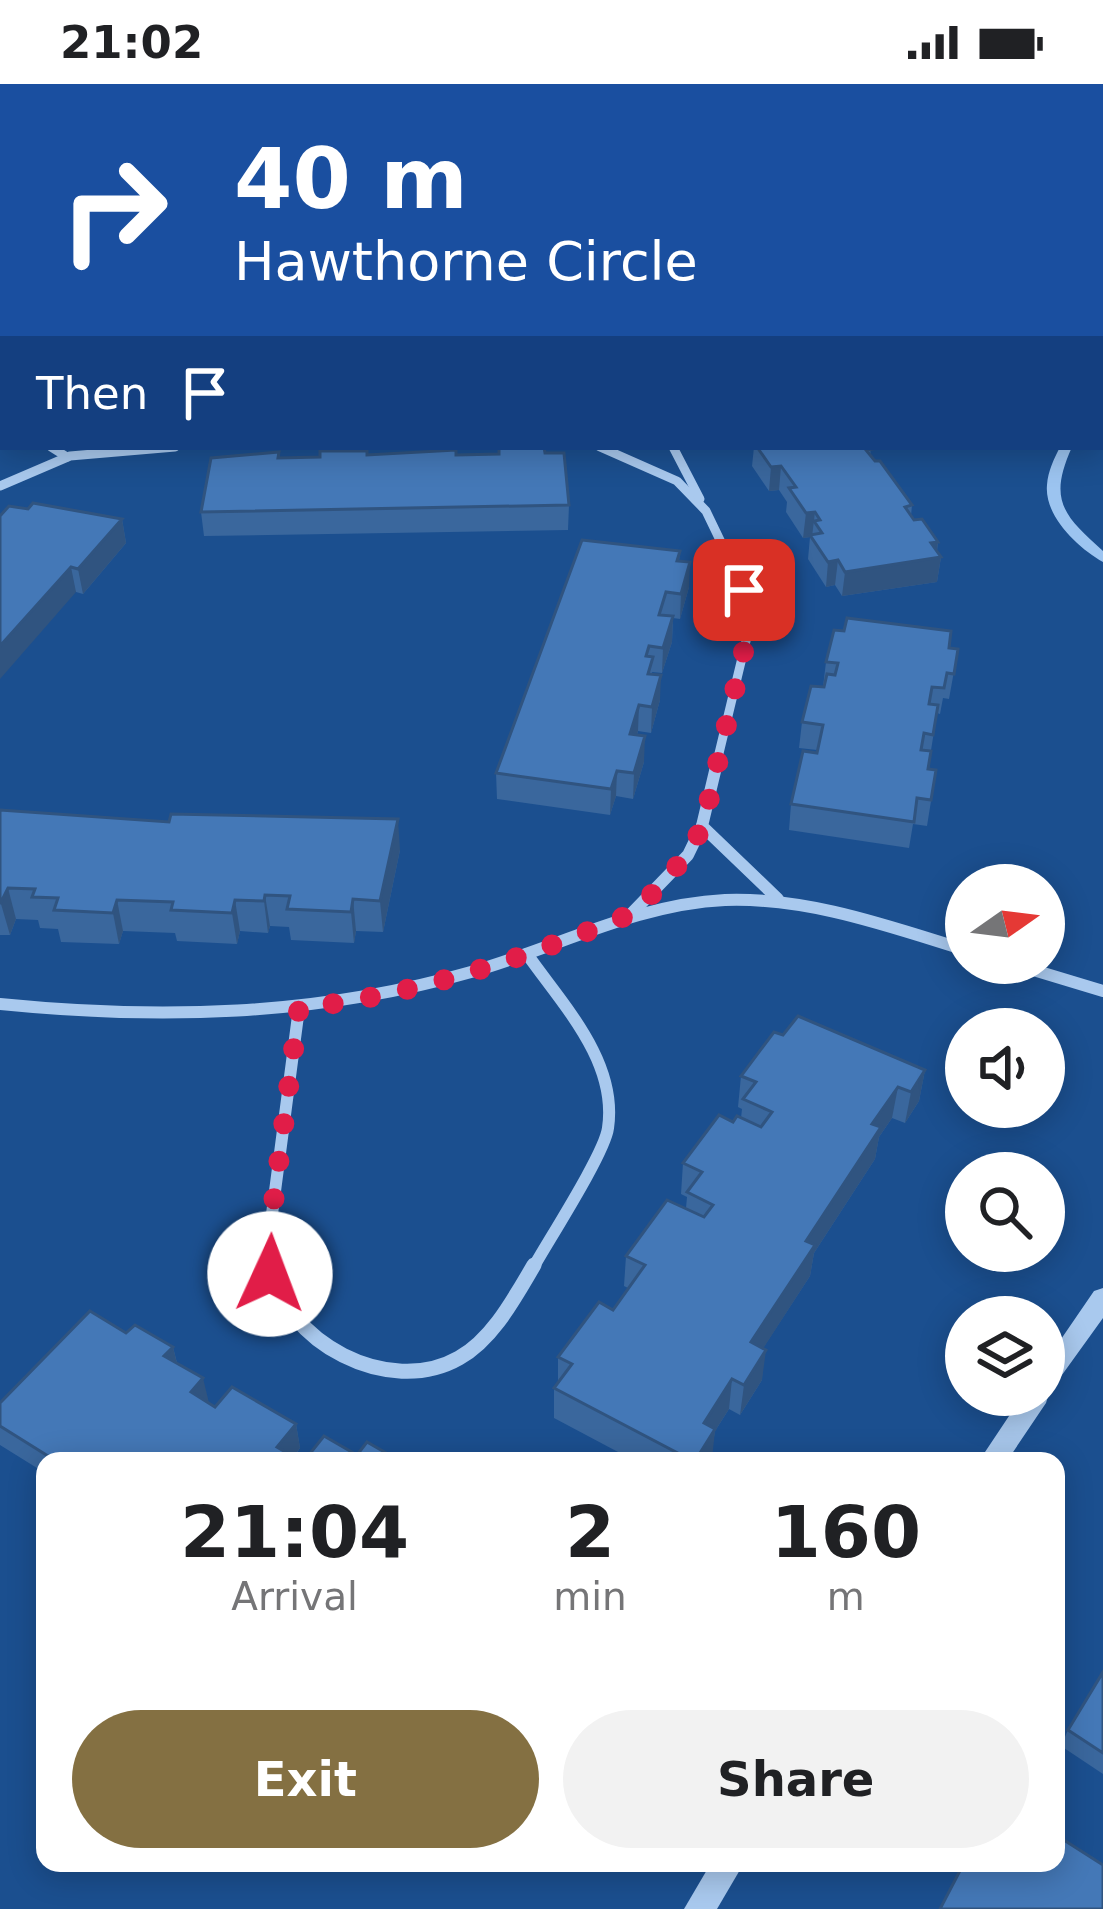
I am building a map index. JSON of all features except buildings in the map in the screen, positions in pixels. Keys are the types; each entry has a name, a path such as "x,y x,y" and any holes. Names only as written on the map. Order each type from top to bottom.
{"street":[{"path":"56,450 67,457"},
{"path":"0,486 67,457 102,450"},
{"path":"607,450 677,482 706,511"},
{"path":"631,914 667,881 703,826 747,637 748,612 730,557 675,450"},
{"path":"703,826 778,899"},
{"path":"0,1004 179,1014 299,1008 366,999 526,953 631,914 701,901 778,899 945,944"},
{"path":"299,1008 269,1237 270,1274 284,1310 349,1359 394,1369 431,1368 467,1353 496,1323 608,1133 613,1100 605,1071 526,953"},
{"path":"1065,980 1103,991"},
{"path":"1065,1353 1103,1298"},
{"path":"998,1452 1022,1416"},
{"path":"699,1909 723,1872"}],"waterway":[{"path":"1065,450 1053,483 1057,510 1103,558"}],"route":[{"path":"270,1274 269,1237 299,1008 366,999 473,971 631,914 649,898 688,855 703,826 747,637 744,590"}]}
